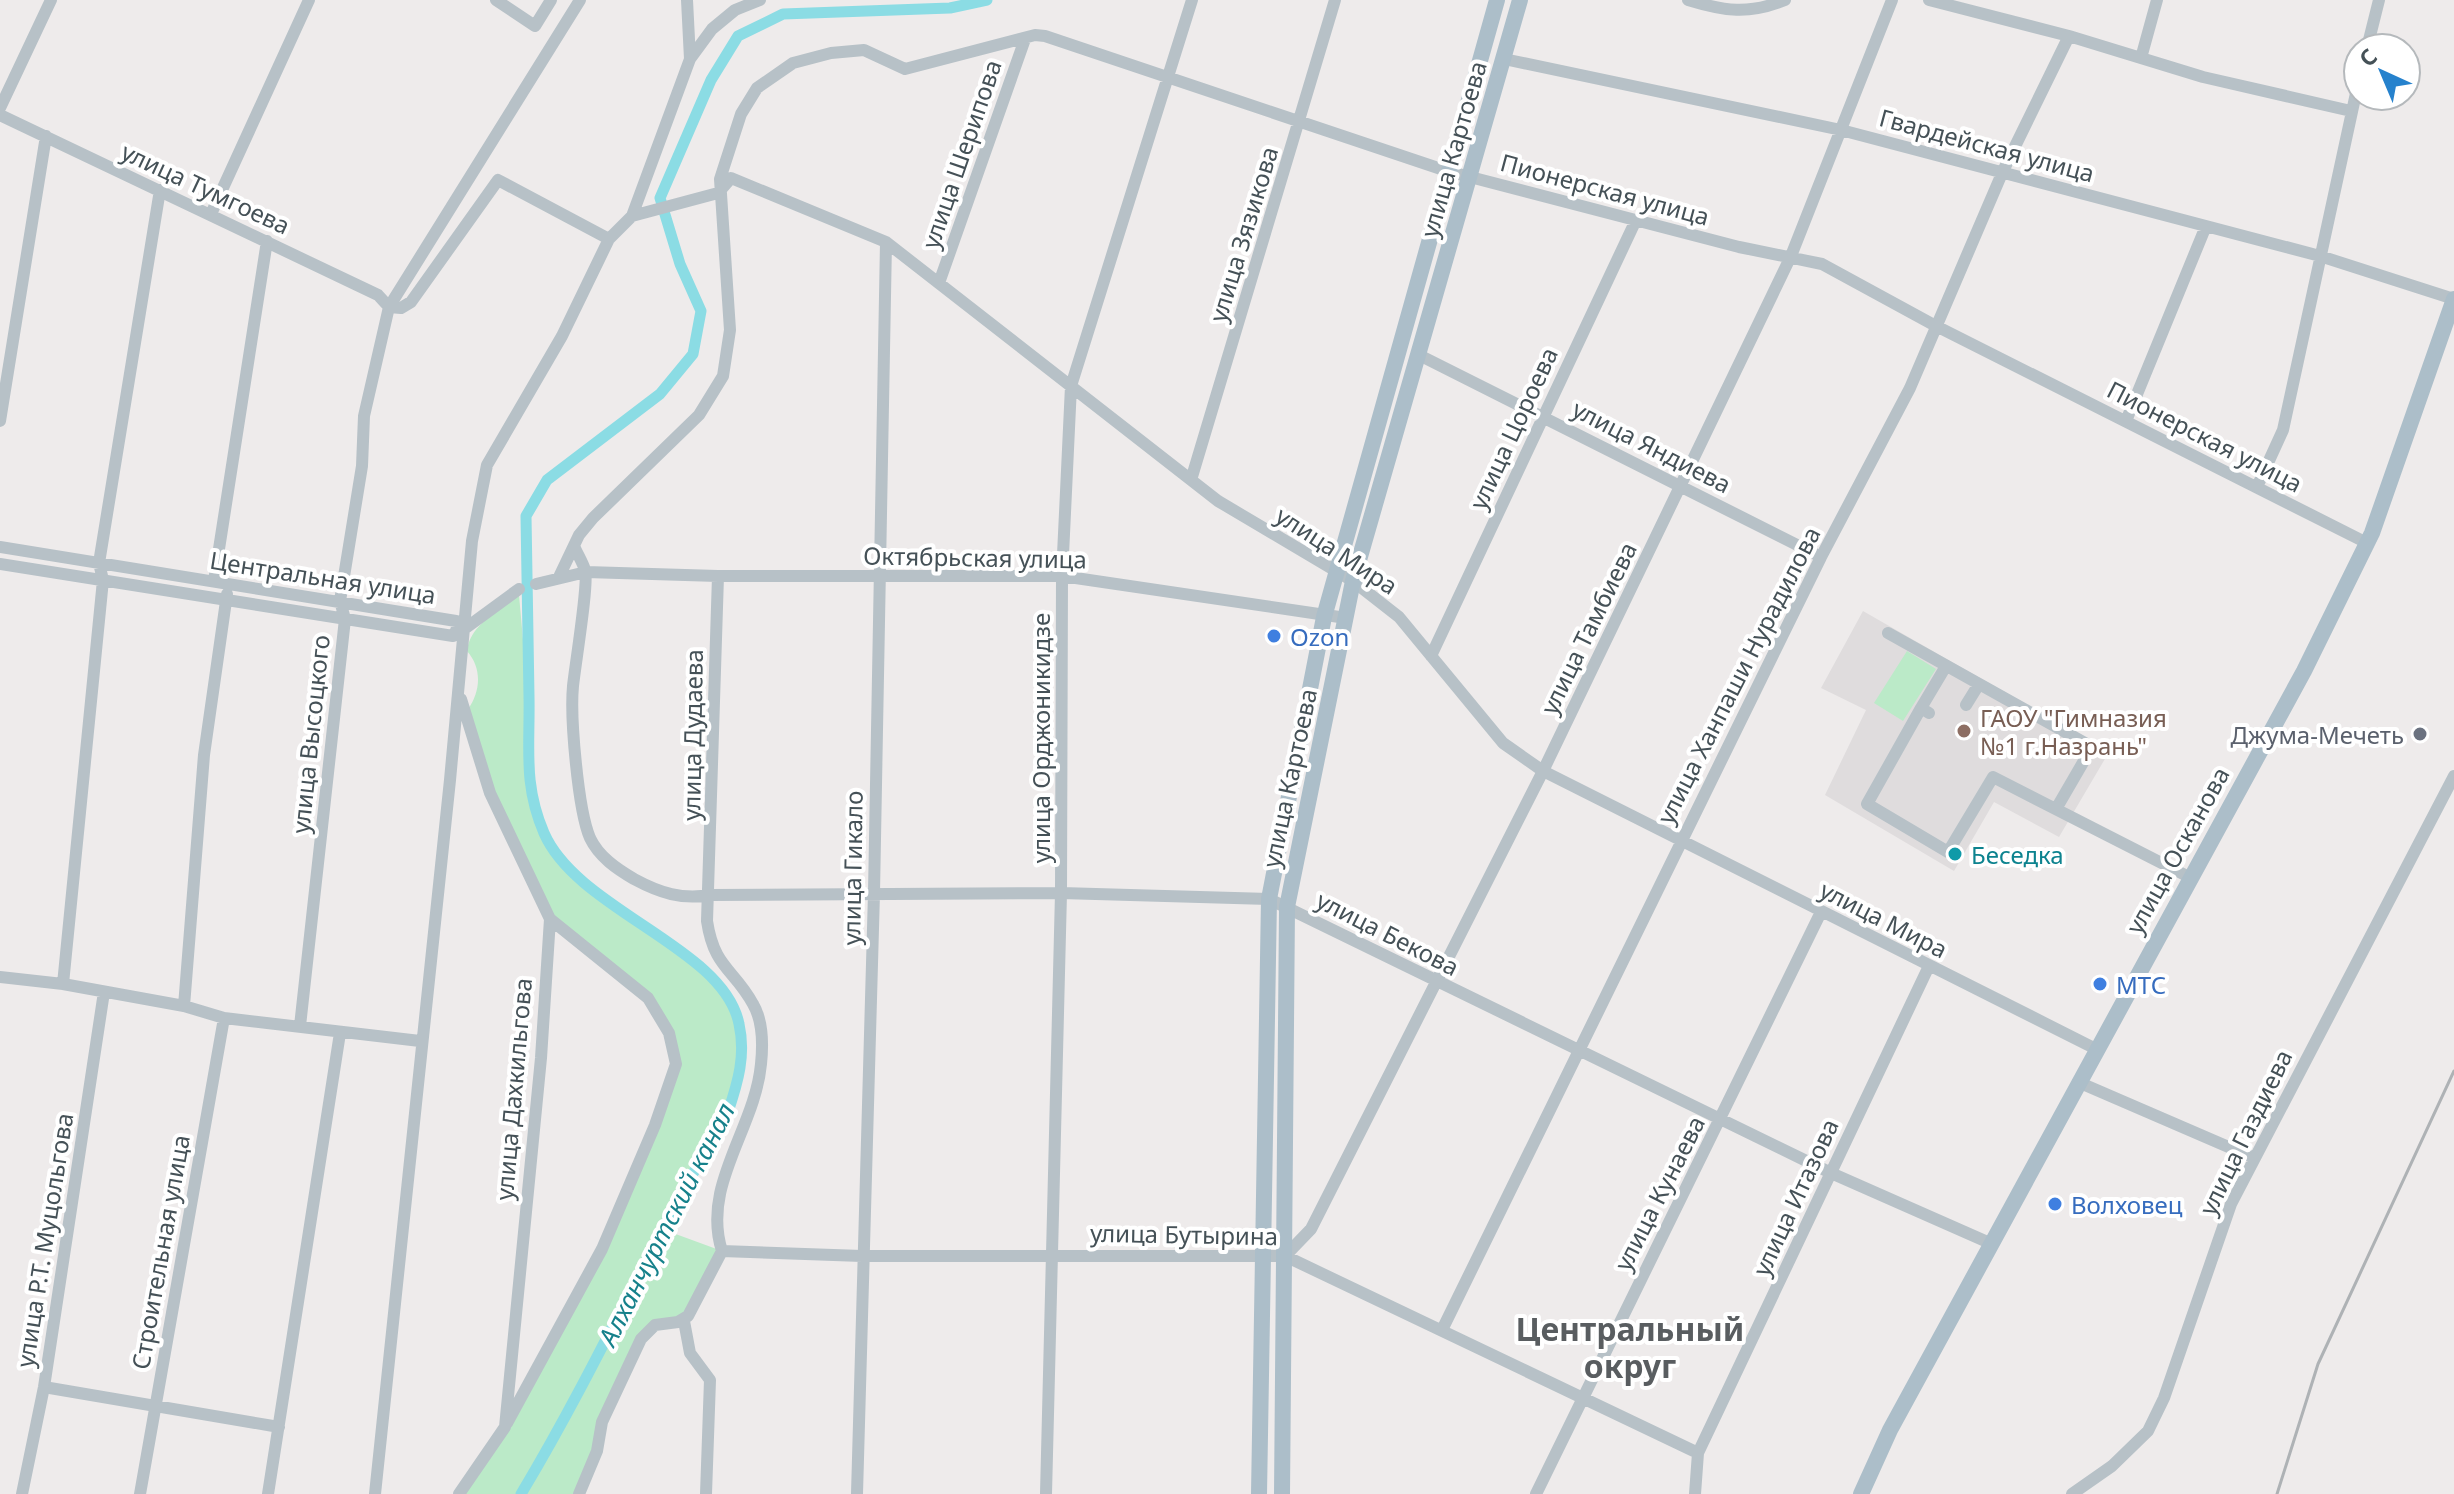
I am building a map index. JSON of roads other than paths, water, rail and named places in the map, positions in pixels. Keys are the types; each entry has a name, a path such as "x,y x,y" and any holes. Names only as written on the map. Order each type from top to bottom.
{"main road":[{"name":"улица Картоева","path":"1259,1494 1269,899 1324,617 1497,0"},
{"name":"улица Картоева","path":"1282,1494 1287,907 1353,581 1520,0"},
{"name":"улица Осканова","path":"1861,1494 1890,1430 2304,671 2367,543 2454,299"}],"street":[{"path":"0,108 51,0"},
{"path":"211,214 309,0"},
{"path":"496,0 535,26 551,0"},
{"name":"улица Высоцкого","path":"300,1026 345,619 340,601 362,466 364,416 389,307 580,0"},
{"path":"687,0 690,59"},
{"path":"375,1494 459,691 460,630 472,541 487,465 562,336 609,239 632,216 690,59 712,29 735,10 760,0"},
{"name":"улица Орджоникидзе","path":"1046,1494 1061,893 1062,576 1071,386 1192,0"},
{"name":"улица Зязикова","path":"1191,480 1301,122 1335,0"},
{"path":"1688,0 1730,12 1753,11 1785,0"},
{"name":"улица Тамбиева","path":"1285,1256 1311,1229 1543,771 1791,256 1892,0"},
{"path":"1929,0 2069,36 2203,77 2342,109"},
{"path":"2141,58 2157,0"},
{"path":"2371,32 2379,0"},
{"name":"Пионерская улица","path":"718,193 741,114 757,88 793,63 831,53 864,50 905,69 1045,36 1447,171 1739,247 1822,264 1934,325 2367,543"},
{"name":"улица Ханпаши Нурадилова","path":"1442,1330 1580,1052 1680,840 1821,557 1910,388 1934,325 2003,171 2069,36"},
{"name":"улица Шерипова","path":"939,283 1025,39"},
{"name":"Гвардейская улица","path":"1504,59 1841,130 2320,256 2454,299"},
{"path":"2257,487 2283,430 2351,112"},
{"name":"улица Тумгоева","path":"0,115 378,295 389,307"},
{"path":"0,421 46,136"},
{"name":"улица Мира","path":"632,216 718,193 731,178 886,242 1218,501 1336,570 1399,617 1503,743 1543,771 2096,1049"},
{"path":"389,307 401,308 411,302 498,180 609,239"},
{"path":"63,984 103,580 99,563 160,190"},
{"path":"559,577 593,518 699,415 723,376 730,330 718,193"},
{"name":"улица Цороева","path":"1431,656 1636,220"},
{"path":"2126,421 2206,226"},
{"path":"214,581 267,241"},
{"name":"улица Гикало","path":"857,1494 874,893 886,242"},
{"name":"улица Яндиева","path":"1419,355 1821,557"},
{"name":"Центральная улица","path":"0,547 456,621 460,630 453,636 0,564"},
{"path":"575,548 586,572"},
{"name":"Октябрьская улица","path":"536,584 586,572 718,576 1062,576 1346,618"},
{"name":"улица Бекова","path":"586,572 572,691 582,802 591,840 617,869 642,883 672,896 692,898 710,895 1061,893 1269,899 1831,1173 1992,1244"},
{"name":"улица Дудаева","path":"718,576 707,921 710,943 719,962 753,1004 761,1026 761,1064 753,1104 715,1218 722,1251"},
{"path":"184,1006 204,755 229,583"},
{"path":"460,630 519,589"},
{"path":"1888,633 2092,747 2056,809"},
{"path":"1946,666 1925,710 1867,804 1948,852 1993,777 2189,877"},
{"path":"1966,705 1979,684"},
{"name":"улица Дахкильгова","path":"459,691 490,793 550,919 541,1058 505,1427 459,1494"},
{"name":"улица Газдиева","path":"2072,1494 2112,1466 2148,1431 2164,1398 2231,1204 2454,776"},
{"name":"улица Кунаева","path":"1536,1494 1821,912"},
{"path":"505,1427 602,1249 655,1125 676,1064 669,1033 648,998 550,919"},
{"name":"улица Итазова","path":"1695,1494 1698,1453 1929,966"},
{"path":"0,977 63,984 184,1006 224,1018 420,1041"},
{"name":"улица Р.Т. Муцольгова","path":"22,1494 44,1387 104,992"},
{"name":"Строительная улица","path":"140,1494 224,1018"},
{"path":"268,1494 340,1033"},
{"path":"2078,1082 2254,1158"},
{"path":"706,1494 710,1380 690,1353 684,1321 722,1251"},
{"name":"улица Бутырина","path":"722,1251 862,1256 1052,1254 1262,1259 1285,1256 1698,1453"},
{"path":"579,1494 597,1451 602,1422 641,1339 655,1325 684,1321"},
{"path":"44,1387 279,1427"}],"waterway":[{"name":"Алханчуртский канал","path":"521,1494 582,1385 683,1190 724,1123 738,1079 742,1047 739,1024 728,997 707,973 680,950 587,885 562,860 544,833 533,798 529,766 526,516 547,480 660,394 693,354 701,311 680,264 660,198 711,80 738,36 783,14 950,8 987,0"}],"railway":[{"path":"2277,1494 2318,1364 2454,1071"}],"place":[{"name":"Ozon","path":"1274,636"},
{"name":"ГАОУ \"Гимназия №1 г.Назрань\"","path":"1964,731"},
{"name":"Джума-Мечеть","path":"2420,734"},
{"name":"Беседка","path":"1955,854"},
{"name":"МТС","path":"2100,984"},
{"name":"Волховец","path":"2055,1204"}],"district":[{"name":"Центральный округ","path":"1630,1346"}]}
